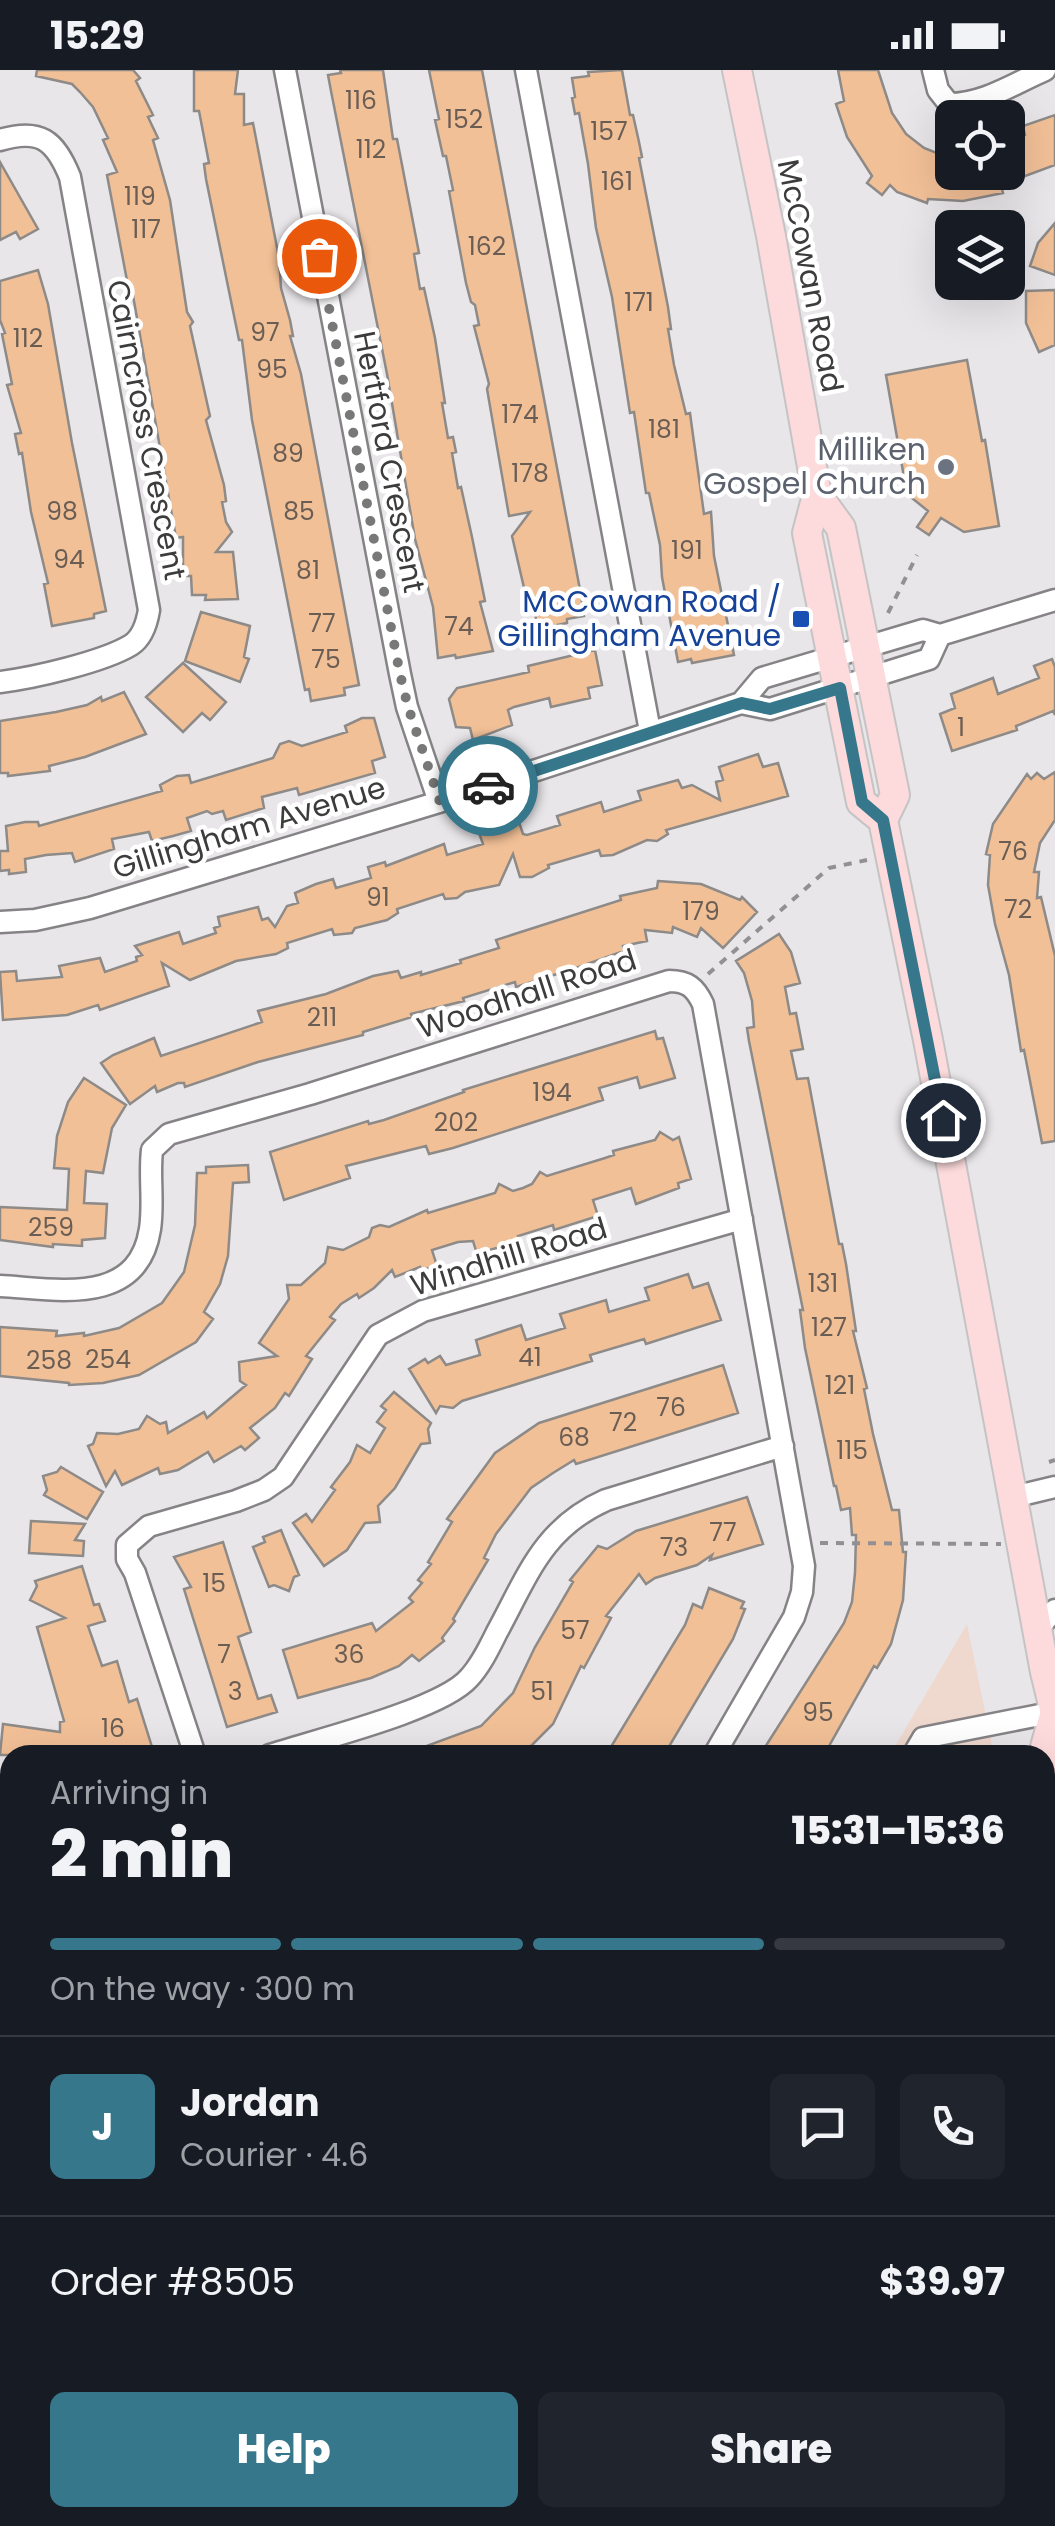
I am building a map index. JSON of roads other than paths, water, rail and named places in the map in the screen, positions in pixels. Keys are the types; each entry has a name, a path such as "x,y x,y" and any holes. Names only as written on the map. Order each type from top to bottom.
{"main road":[{"name":"McCowan Road","path":"737,70 772,236 817,494 807,533 862,802 883,820"},
{"name":"McCowan Road","path":"817,494 841,528 895,795 883,820 1021,1544 1046,1620 1055,1713 1045,1745"}],"street":[{"name":"Hertford Crescent","path":"285,70 400,674 440,802"},
{"path":"526,70 650,731"},
{"path":"933,70 938,90 949,104 965,104 979,102 1045,70"},
{"name":"Cairncross Crescent","path":"0,140 29,134 48,140 62,157 70,177 149,610 135,643 20,680 0,682"},
{"path":"940,635 1055,600"},
{"name":"Gillingham Avenue","path":"0,922 35,920 90,908 440,802 742,703 770,709 840,688 929,659 940,635 924,630 762,678 742,703"},
{"name":"Woodhall Road","path":"0,1286 99,1288 119,1280 144,1252 150,1229 152,1150 169,1134 310,1094 669,981 682,981 692,987 703,1004 802,1554 802,1592 789,1628 720,1745"},
{"name":"Windhill Road","path":"192,1745 127,1559 127,1546 150,1526 264,1490 284,1476 378,1335 406,1318 742,1219"},
{"path":"301,1745 425,1705 468,1680 555,1532 580,1511 782,1446"},
{"path":"1012,1496 1055,1486"},
{"path":"919,1745 923,1738 1055,1713"}],"place":[{"name":"Milliken Gospel Church","path":"946,467"},
{"name":"McCowan Road / Gillingham Avenue","path":"801,619"}]}
